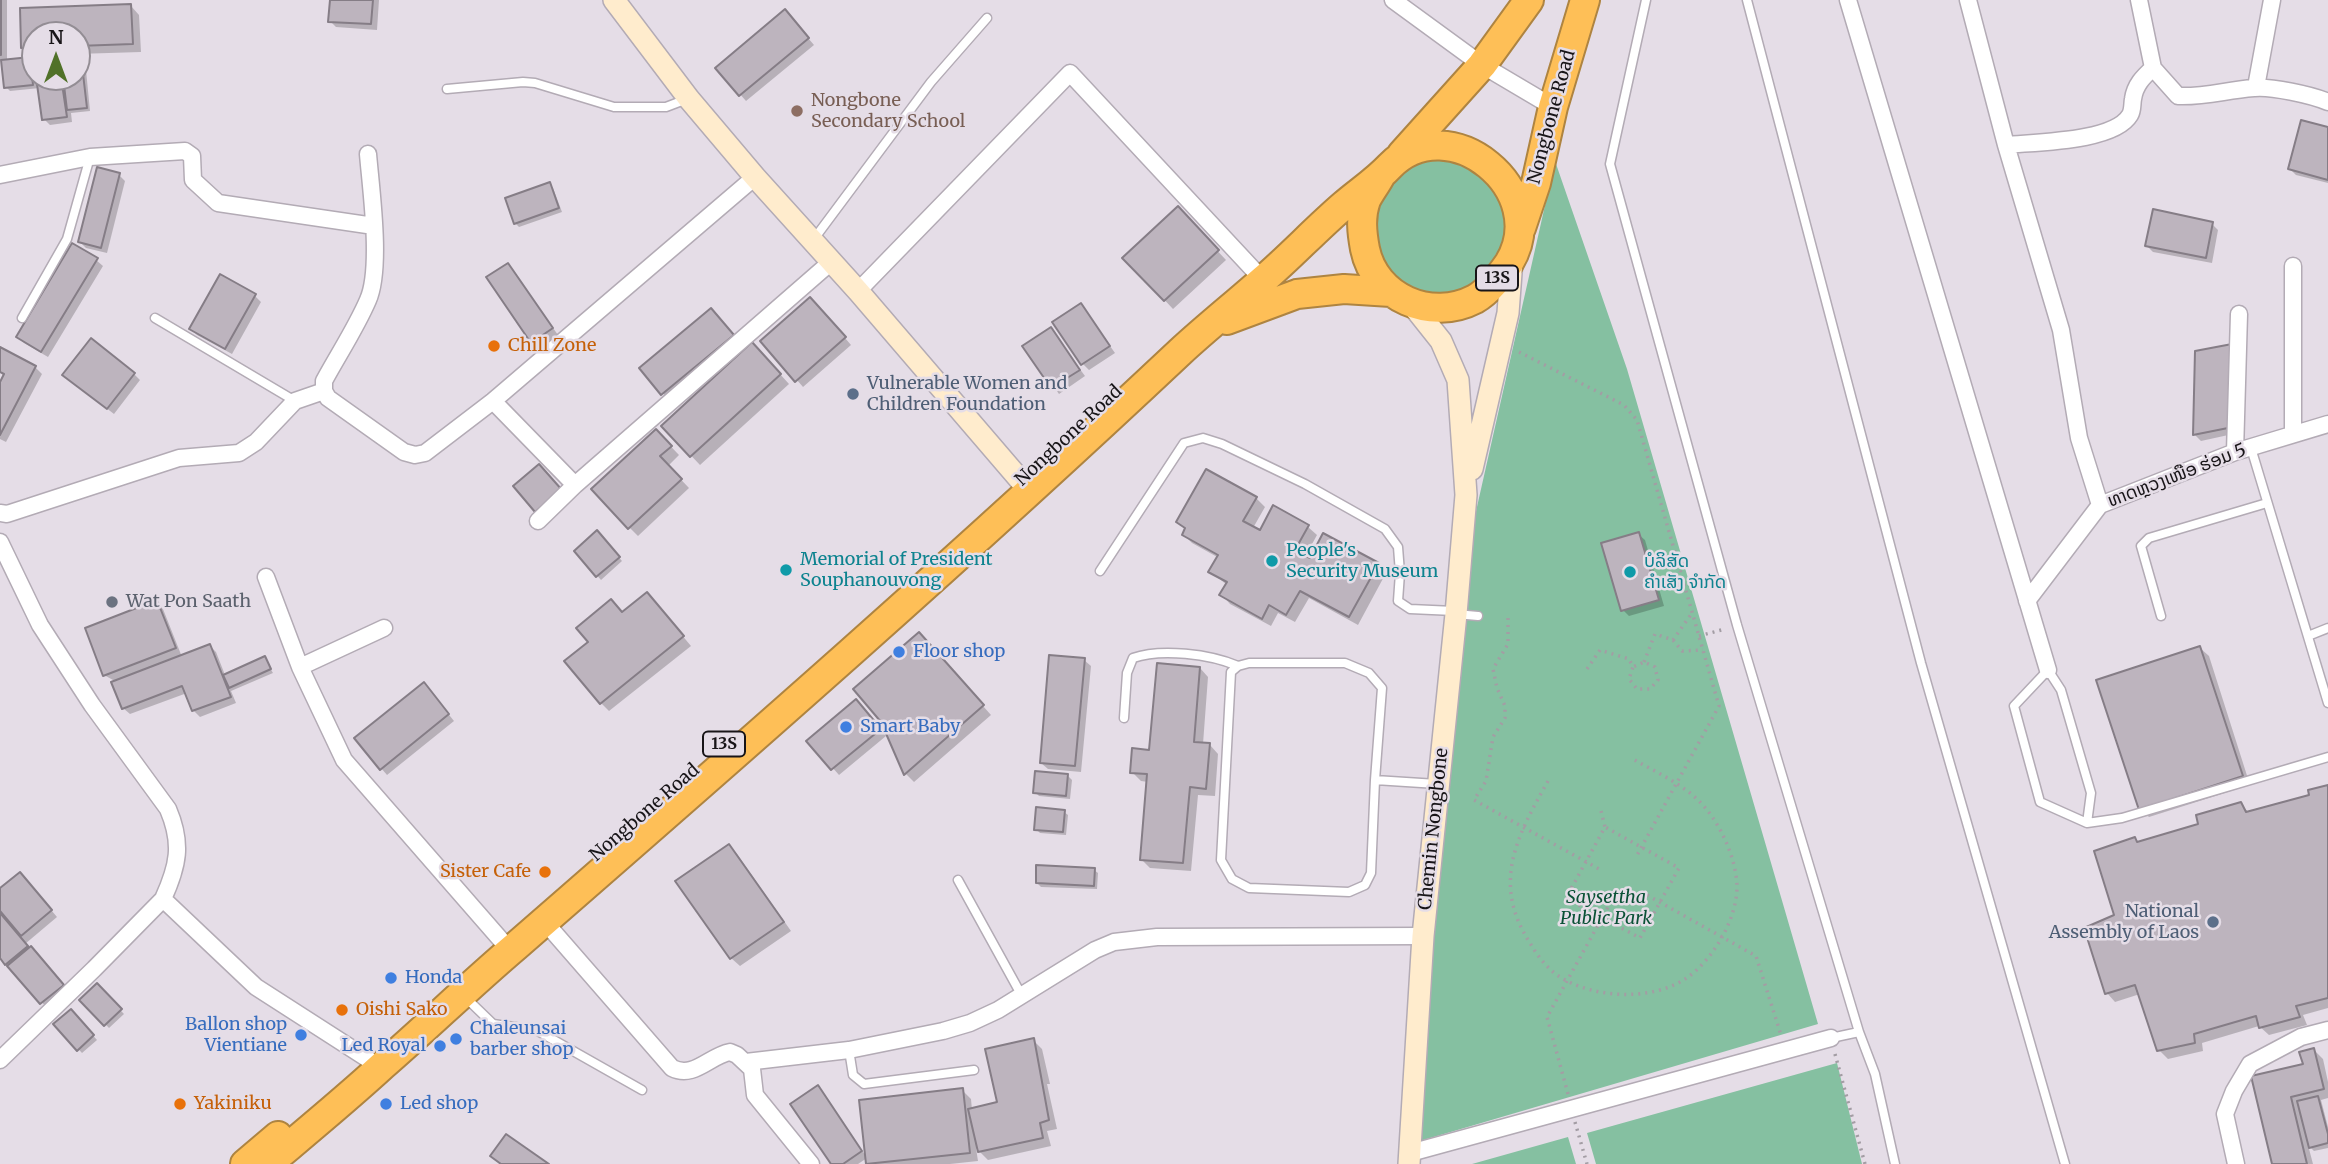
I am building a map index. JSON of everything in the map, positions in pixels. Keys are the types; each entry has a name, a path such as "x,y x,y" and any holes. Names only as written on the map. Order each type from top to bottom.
{"highway":[{"name":"Nongbone Road","path":"268,1164 381,1068 1032,491 1205,328 1263,280 1391,165 1482,65 1530,0"},
{"name":"Nongbone Road","path":"245,1164 368,1059 1021,481 1162,351 1205,328 1297,294 1344,289 1401,297 1428,307 1443,307 1471,301 1488,290 1515,247 1536,183 1553,107 1585,0"},
{"name":"Nongbone Road","path":"1401,297 1368,267 1361,229 1366,201 1391,165 1431,146 1461,148 1488,162 1511,188 1518,212 1515,247"}],"street":[{"path":"614,0 690,99 755,177 858,291 1021,481"},
{"path":"1393,0 1482,65 1553,107"},
{"path":"1849,0 2048,670"},
{"path":"1968,0 2006,145 2061,330 2079,438 2100,505"},
{"path":"2139,0 2153,68 2178,96 2203,97 2256,87 2316,97 2328,102"},
{"path":"2256,87 2272,0"},
{"path":"2006,145 2105,132 2121,125 2132,113 2133,96 2139,80 2153,68"},
{"path":"858,291 1070,73 1263,280"},
{"path":"0,174 90,157 185,151 192,156 192,180 218,203 374,226"},
{"path":"368,154 374,226 373,284 369,299 324,381 324,391 328,398 404,452 415,455 425,453 493,401 755,177"},
{"name":"Nongbone Road","path":"1466,495 1508,313 1515,247"},
{"path":"538,521 575,485 831,262"},
{"path":"2293,266 2293,433"},
{"path":"1401,297 1441,341 1458,380 1466,495"},
{"path":"2239,314 2243,450"},
{"path":"0,513 7,514 179,458 239,453 256,442 295,401 324,391"},
{"path":"493,401 575,485"},
{"name":"ທາດຫຼວງເໜືອ ຮ່ອມ 5","path":"2027,601 2100,505 2243,450 2328,424"},
{"name":"Chemin Nongbone","path":"1410,1158 1423,936 1438,784 1464,614 1469,544 1466,495"},
{"path":"0,542 40,625 92,705 168,809 174,822 178,857 175,872 163,899 0,1060"},
{"path":"266,577 300,667 344,760 501,940"},
{"path":"300,667 384,628"},
{"path":"163,899 257,987 368,1059"},
{"path":"544,921 672,1068 692,1071 723,1053 730,1052 746,1062 754,1075 755,1095 811,1164"},
{"path":"746,1062 849,1050 970,1023 1022,996 1095,950 1114,942 1134,939 1423,936"},
{"path":"2236,1164 2225,1114 2234,1091 2250,1064 2301,1037 2328,1030"},
{"path":"1410,1158 1572,1109 1830,1038"}],"lane":[{"path":"1646,0 1610,164 1737,625 1859,1032 1875,1074 1895,1164"},
{"path":"1747,0 1921,663 2065,1164"},
{"path":"813,241 931,82 987,18"},
{"path":"447,89 535,83 614,107 666,107 690,99"},
{"path":"22,318 67,239 90,157"},
{"path":"155,317 295,401"},
{"path":"1100,571 1184,443 1203,438 1269,465 1385,529 1398,547 1398,601 1410,609 1464,614"},
{"path":"2243,450 2267,503 2328,703"},
{"path":"2161,616 2141,546 2149,538 2267,503"},
{"path":"2308,635 2328,628"},
{"path":"1124,718 1127,673 1133,658 1147,653 1201,656 1221,659 1238,666"},
{"path":"1249,663 1345,663 1369,673 1382,688 1375,780 1371,873 1365,885 1349,892 1249,888 1232,879 1221,860 1231,673 1238,666 1249,663"},
{"path":"2087,823 2091,793 2061,690 2048,670 2014,706 2040,802 2087,823 2122,818 2328,757"},
{"path":"1375,780 1438,784"},
{"path":"958,880 1022,996"},
{"path":"462,994 493,1024 536,1030 642,1090"},
{"path":"1830,1038 1859,1032"},
{"path":"849,1050 853,1075 864,1084 974,1070"}],"path":[{"path":"1501,344 1624,405 1637,420 1719,706 1636,857"},
{"path":"1673,640 1692,613"},
{"path":"1508,618 1508,644 1493,669 1505,706 1505,718 1493,737 1486,782 1474,800 1601,870"},
{"path":"1699,636 1737,625"},
{"path":"1633,667 1644,662 1655,634 1673,640 1682,651 1703,650"},
{"path":"1587,669 1600,650 1629,659 1633,667 1629,679 1637,689 1650,689 1658,680 1656,667 1644,662"},
{"path":"1548,781 1522,827 1514,852 1509,883 1515,917 1539,958 1555,974 1567,981 1599,992 1630,994 1662,988 1688,977 1707,958 1732,915 1737,886 1731,858 1710,813 1676,783 1631,758"},
{"path":"1601,811 1605,827 1566,898 1640,938 1679,868 1605,827"},
{"path":"1647,895 1756,956 1780,1034"},
{"path":"1567,1090 1548,1017 1608,907"},
{"path":"1830,1038 1865,1164"},
{"path":"1572,1109 1587,1164"}],"green space":[{"path":"1432,152 1485,166 1514,228 1483,289 1413,300 1374,268 1370,205 1384,180"},
{"name":"Saysettha Public Park","path":"1555,161 1627,369 1818,1024 1420,1141 1432,931 1457,713 1472,529"},
{"path":"1837,1063 1862,1164 1596,1164 1587,1133"},
{"path":"1568,1137 1576,1164 1472,1164"}],"building":[{"path":"1,0 1,55 0,55"},
{"path":"330,0 373,0 371,24 328,22"},
{"path":"131,4 133,44 91,46 91,21 21,21 21,48 20,8"},
{"path":"785,9 809,38 739,96 715,68"},
{"path":"21,58 21,86 4,88 1,60"},
{"path":"38,91 63,91 67,117 42,120"},
{"path":"65,91 85,91 87,108 67,110"},
{"path":"2301,120 2328,127 2328,180 2288,169"},
{"path":"97,167 120,173 101,248 78,242"},
{"path":"550,182 559,208 514,224 505,198"},
{"path":"1178,206 1219,250 1164,301 1122,258"},
{"path":"2153,209 2213,222 2206,258 2145,246"},
{"path":"72,243 98,258 41,352 16,337"},
{"path":"508,263 553,328 531,343 486,277"},
{"path":"220,274 256,294 225,349 189,329"},
{"path":"810,297 846,337 795,382 760,341"},
{"path":"1081,303 1110,346 1081,365 1052,322"},
{"path":"711,308 734,335 661,395 639,368"},
{"path":"1051,327 1080,370 1051,388 1022,346"},
{"path":"91,338 135,373 107,409 62,375"},
{"path":"752,342 781,374 690,457 661,426"},
{"path":"2232,344 2228,428 2193,435 2195,351"},
{"path":"0,347 36,366 0,435 0,382 4,374 0,372"},
{"path":"656,429 672,446 660,456 682,479 628,529 591,489"},
{"path":"539,464 562,490 535,512 513,486"},
{"path":"1206,469 1257,497 1243,521 1260,530 1273,505 1309,525 1295,550 1310,558 1323,533 1379,563 1349,617 1300,591 1286,615 1269,605 1262,619 1219,595 1227,582 1208,572 1218,555 1182,535 1185,528 1176,522"},
{"path":"597,530 620,557 596,577 574,551"},
{"name":"ບໍລິສັດ ຄຳເສັງ ຈຳກັດ","path":"1639,532 1659,600 1621,611 1601,543"},
{"path":"647,592 684,636 600,704 564,661 588,642 576,628 611,599 622,612"},
{"path":"157,600 176,648 103,676 85,628"},
{"path":"919,632 984,705 904,775 881,722 853,689"},
{"path":"210,644 231,697 192,711 182,686 122,709 111,682"},
{"path":"2200,646 2243,776 2139,810 2096,680"},
{"path":"1049,655 1085,658 1075,766 1040,763"},
{"path":"265,656 271,669 229,688 223,675"},
{"path":"1157,663 1200,667 1194,742 1210,743 1206,789 1190,787 1183,863 1140,860 1147,774 1130,773 1132,748 1149,750"},
{"path":"424,682 449,714 380,770 354,738"},
{"path":"856,699 881,729 831,770 806,741"},
{"path":"1035,771 1068,774 1066,796 1033,793"},
{"name":"National Assembly of Laos","path":"2328,785 2328,998 2296,1006 2300,1017 2259,1028 2256,1016 2194,1034 2195,1043 2157,1051 2135,985 2105,994 2084,928 2114,915 2094,851 2135,837 2137,842 2198,824 2196,815 2241,802 2246,812 2309,795 2308,790"},
{"path":"1036,807 1065,810 1063,832 1034,830"},
{"path":"729,844 784,922 730,959 675,881"},
{"path":"1036,865 1095,868 1094,886 1036,883"},
{"path":"20,872 52,910 21,936 0,911 0,888"},
{"path":"0,913 28,946 5,965 0,958"},
{"path":"31,946 64,985 40,1004 7,966"},
{"path":"97,983 122,1009 104,1026 79,1000"},
{"path":"71,1009 94,1035 77,1051 53,1024"},
{"path":"1034,1038 1049,1120 1040,1123 1043,1138 978,1152 968,1109 997,1102 985,1049"},
{"path":"2314,1048 2324,1089 2291,1097 2307,1164 2272,1164 2251,1076 2303,1064 2299,1052"},
{"path":"818,1085 862,1151 843,1164 831,1164 790,1104"},
{"path":"963,1088 970,1153 866,1164 859,1100"},
{"path":"2318,1096 2328,1143 2309,1148 2297,1101"},
{"path":"506,1134 549,1164 501,1164 490,1156"}],"place":[{"name":"Nongbone Secondary School","path":"797,111"},
{"name":"Chill Zone","path":"494,346"},
{"name":"Vulnerable Women and Children Foundation","path":"853,394"},
{"name":"People's Security Museum","path":"1272,561"},
{"name":"Memorial of President Souphanouvong","path":"786,570"},
{"name":"ບໍລິສັດ ຄຳເສັງ ຈຳກັດ","path":"1630,572"},
{"name":"Wat Pon Saath","path":"112,602"},
{"name":"Floor shop","path":"899,652"},
{"name":"Smart Baby","path":"846,727"},
{"name":"Sister Cafe","path":"545,872"},
{"name":"National Assembly of Laos","path":"2213,922"},
{"name":"Honda","path":"391,978"},
{"name":"Oishi Sako","path":"342,1010"},
{"name":"Ballon shop Vientiane","path":"301,1035"},
{"name":"Chaleunsai barber shop","path":"456,1039"},
{"name":"Led Royal","path":"440,1046"},
{"name":"Yakiniku","path":"180,1104"},
{"name":"Led shop","path":"386,1104"}]}
